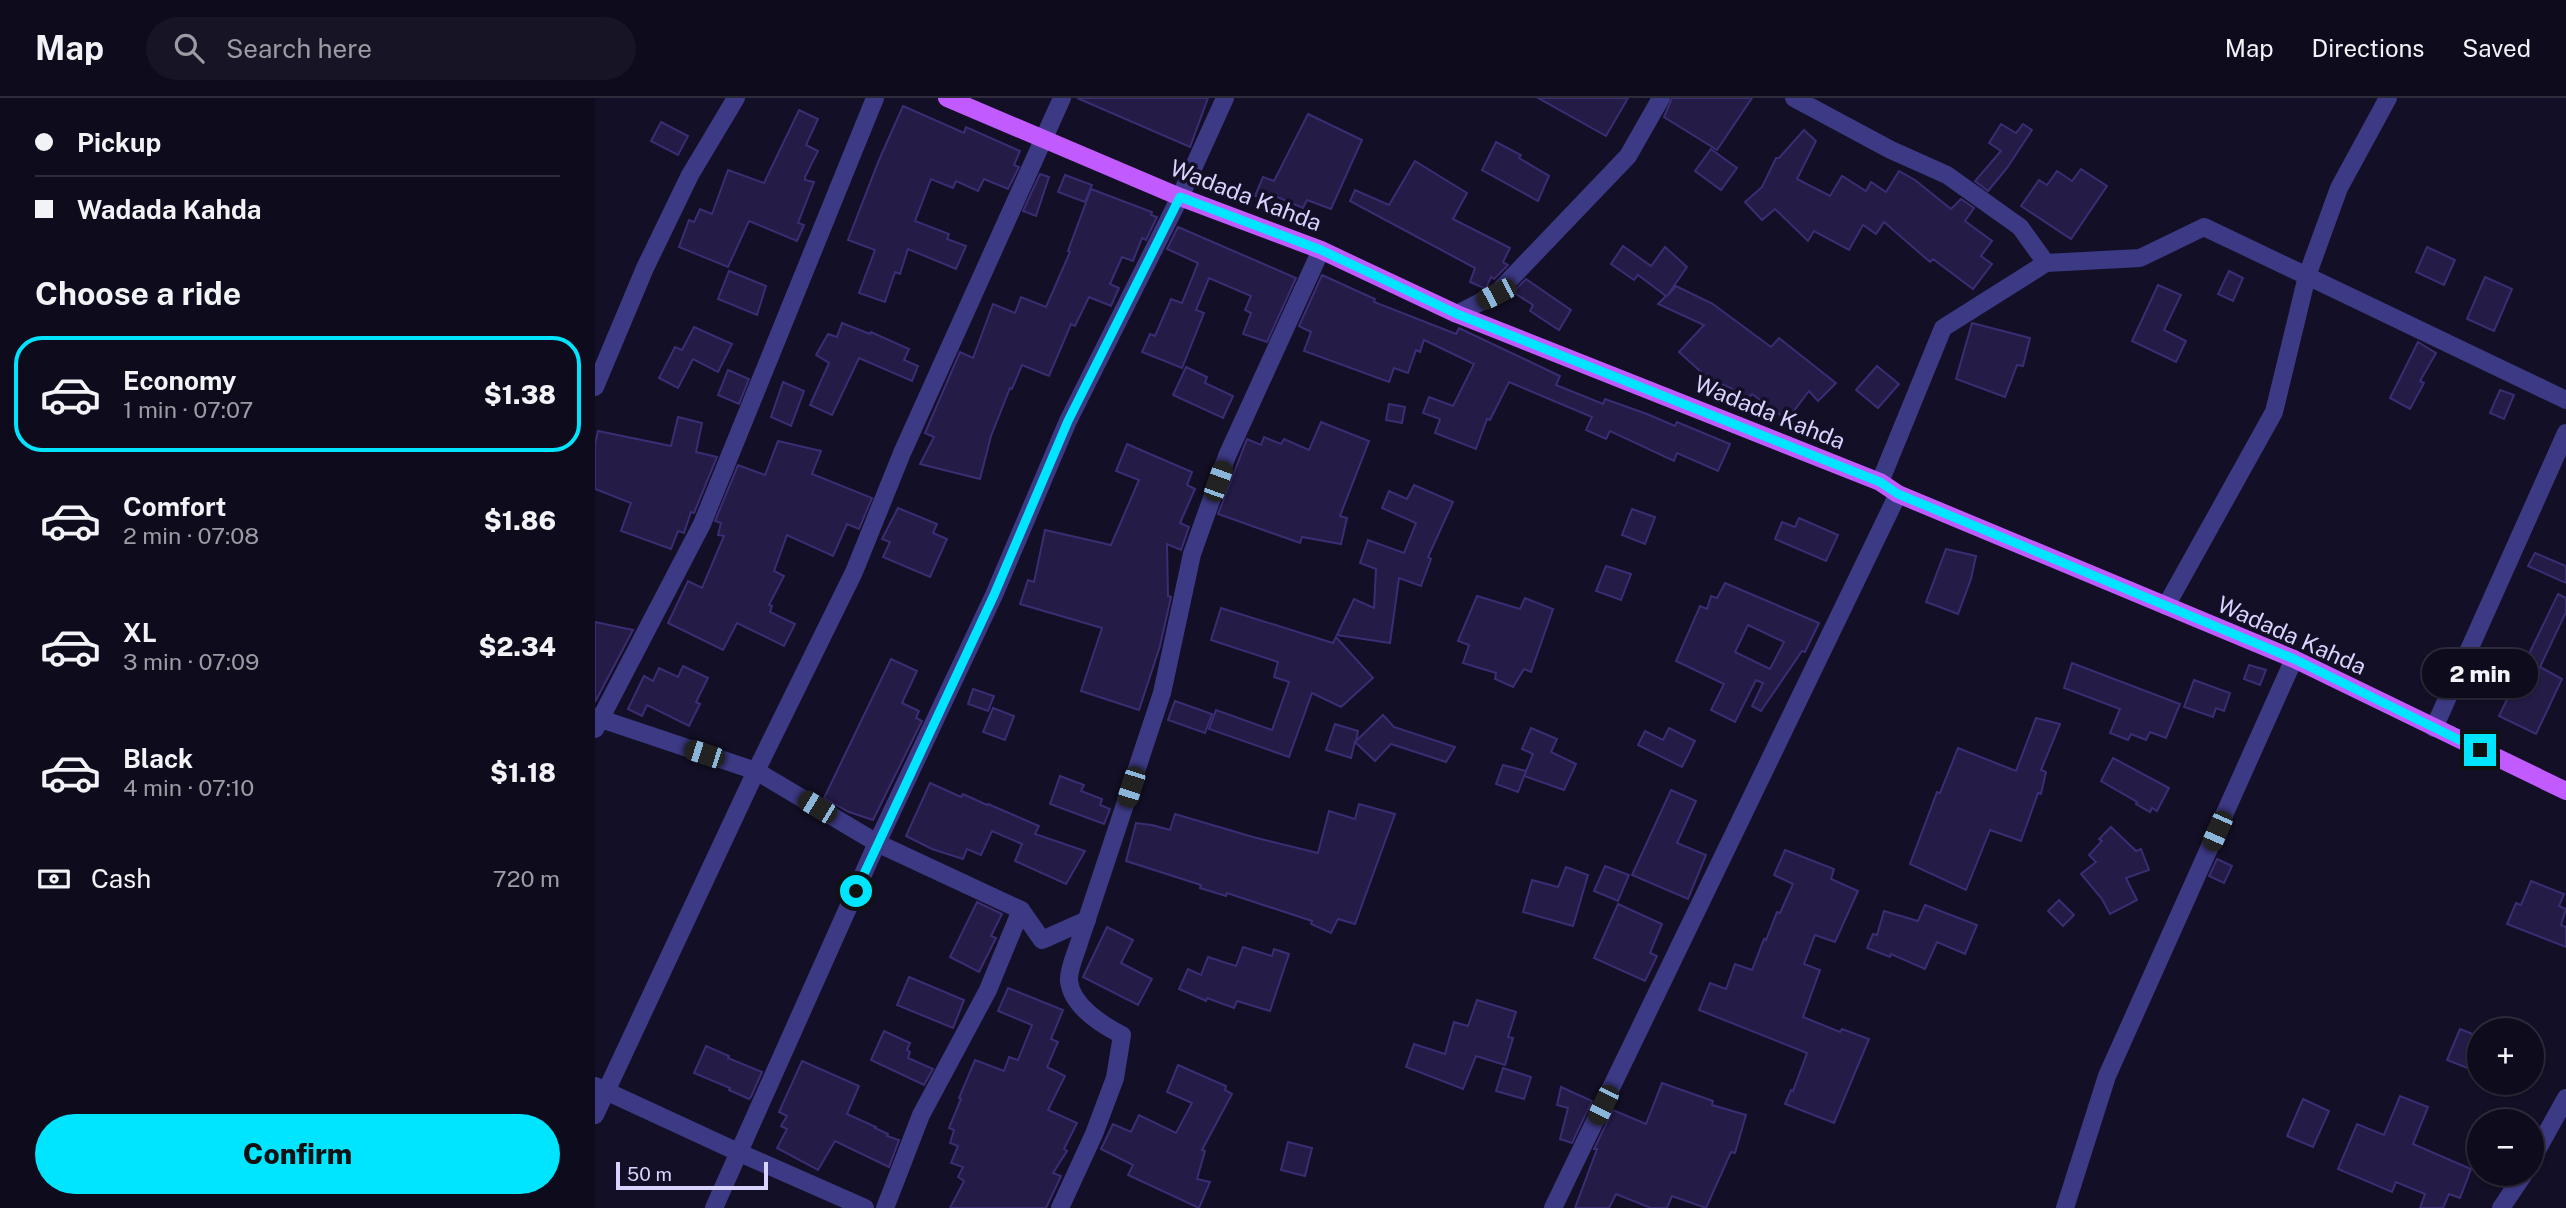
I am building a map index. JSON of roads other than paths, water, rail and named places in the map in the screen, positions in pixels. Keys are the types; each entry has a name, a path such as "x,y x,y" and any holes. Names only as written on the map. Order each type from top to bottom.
{"main road":[{"name":"Wadada Kahda","path":"947,98 1180,197 1321,250 1457,314 1880,482 1898,494 2294,659 2566,791"}],"street":[{"path":"595,387 645,268 690,175 736,98"},
{"path":"875,98 702,524 597,722 756,771 877,843 1021,910 1042,940 1087,920"},
{"path":"595,1115 601,1089 855,572 902,453 1062,98"},
{"path":"714,1208 877,843 994,595 1068,421 1180,197 1225,98"},
{"path":"1457,314 1496,294 1628,156 1661,98"},
{"path":"1794,98 1891,150 1947,175 2020,228 2046,263"},
{"path":"2166,606 2274,412 2308,276 2339,188 2388,98"},
{"path":"1880,482 1943,328 2046,263 2140,258 2204,227 2566,400"},
{"path":"1060,1208 1094,1134 1115,1078 1122,1035 1100,1024 1080,1004 1069,980 1162,693 1196,542 1227,456 1321,250"},
{"path":"2434,727 2566,433"},
{"path":"1553,1208 1898,494"},
{"path":"2065,1208 2106,1076 2294,659"},
{"path":"885,1208 921,1115 988,990 1021,910"},
{"path":"601,1089 866,1208"},
{"path":"2544,1137 2566,1098"},
{"path":"2501,1208 2516,1186"}]}
